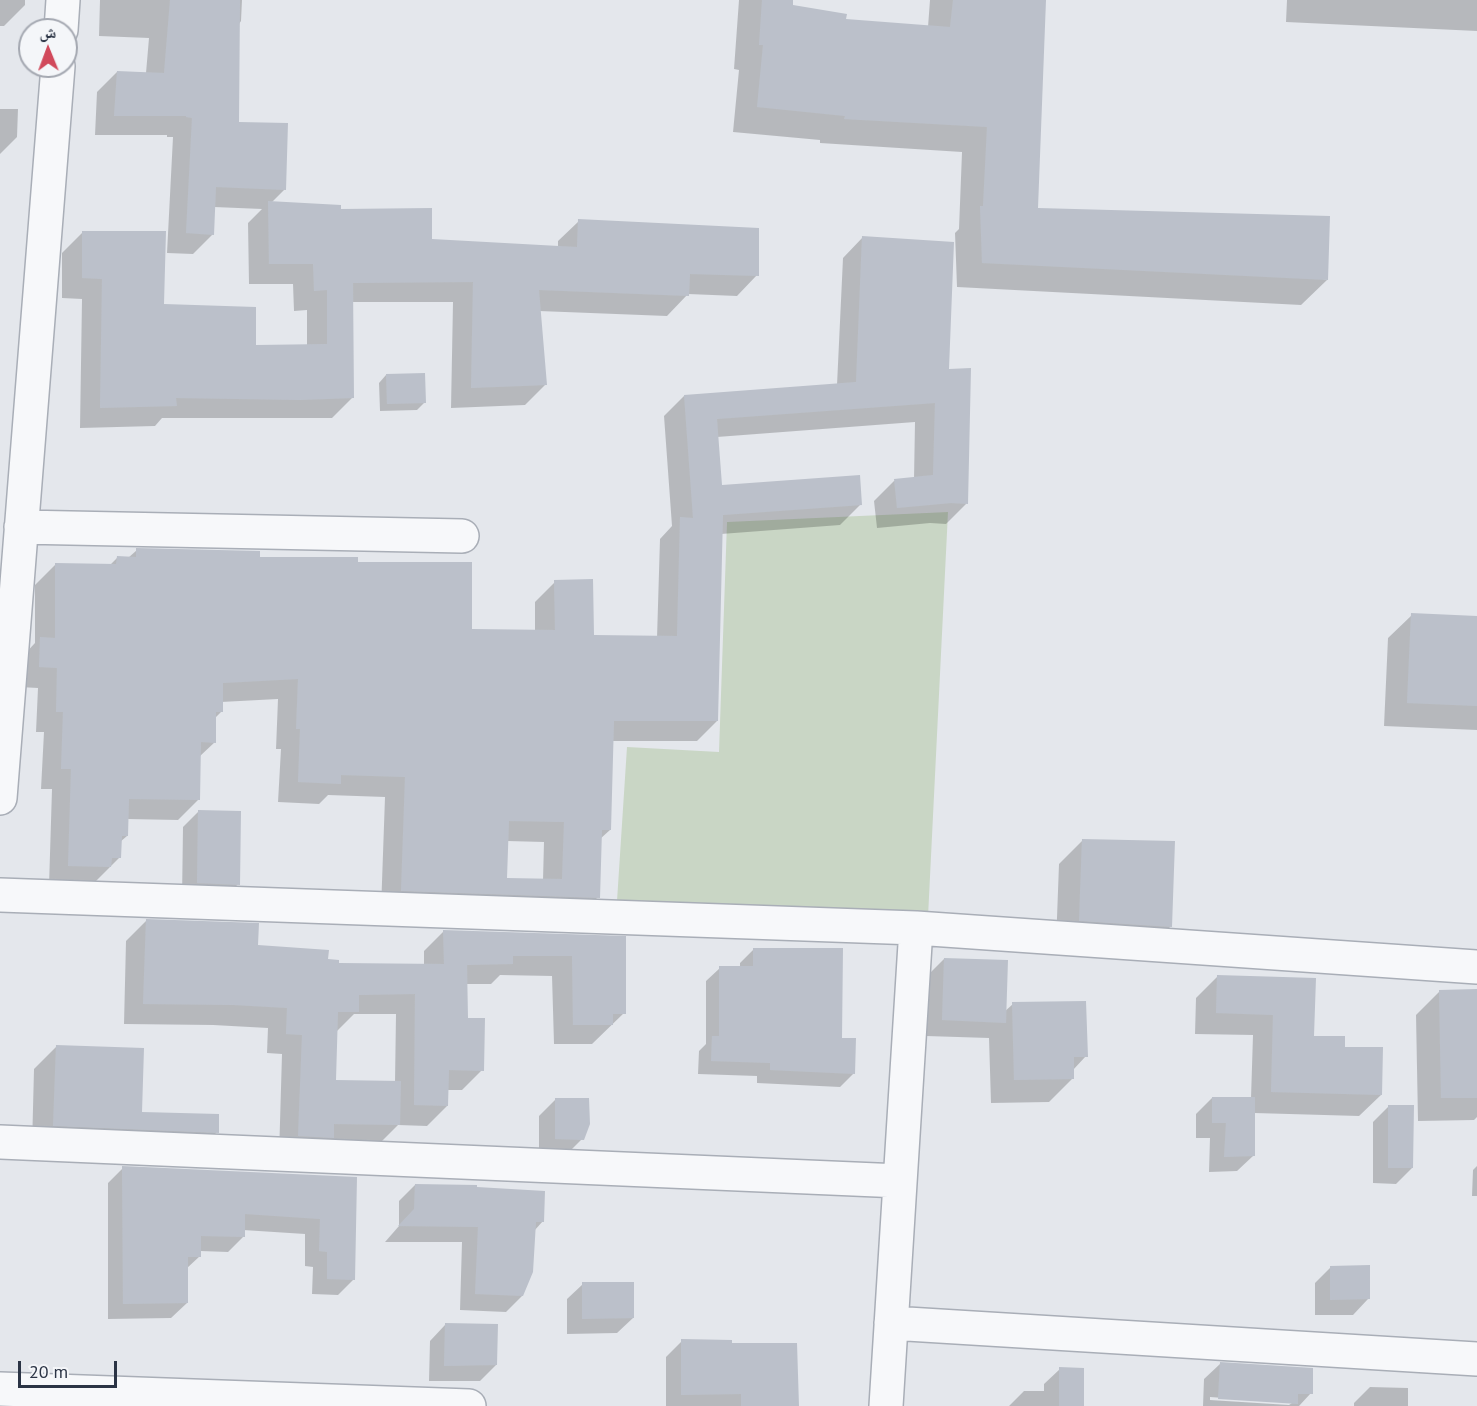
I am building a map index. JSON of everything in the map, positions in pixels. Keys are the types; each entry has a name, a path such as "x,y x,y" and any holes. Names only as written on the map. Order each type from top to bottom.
{"street":[{"path":"62,18 63,0"},
{"path":"0,798 57,78"},
{"path":"21,527 462,536"},
{"path":"0,895 916,928 1477,967"},
{"path":"886,1406 916,928"},
{"path":"0,1142 900,1180"},
{"path":"891,1323 1477,1359"},
{"path":"0,1389 469,1406"}],"green space":[{"path":"948,512 928,917 617,901 627,747 719,752 727,522"}],"building":[{"path":"170,0 240,0 239,122 288,123 286,190 216,187 214,235 186,233 192,118 186,116 114,116 117,71 164,73"},
{"path":"762,0 793,0 793,5 847,14 846,19 950,27 953,0 1046,0 1038,208 1330,216 1328,280 982,263 980,206 983,206 987,127 844,119 845,116 757,107 763,45 759,45"},
{"path":"268,201 341,205 341,209 432,208 432,239 577,247 578,219 759,228 759,276 690,274 689,296 539,290 547,385 471,388 473,282 353,283 354,398 300,400 176,398 177,406 100,408 102,279 82,278 82,231 166,231 164,304 256,307 256,345 327,344 327,290 314,291 313,264 269,264"},
{"path":"862,236 954,242 949,369 971,368 968,504 951,503 897,508 894,479 933,475 935,403 717,419 722,485 860,475 862,505 723,515 718,721 614,721 611,830 602,830 600,898 401,891 405,777 341,775 341,784 298,782 300,729 296,729 298,679 223,683 223,712 216,712 216,743 201,742 200,800 129,799 128,836 122,836 121,858 112,858 111,867 68,866 71,769 61,769 63,712 56,712 57,668 39,667 40,637 55,638 55,563 116,564 117,556 136,557 136,548 260,551 260,557 358,557 358,562 472,562 472,629 555,630 554,580 593,579 594,635 677,636 680,517 693,518 684,395 856,382","holes":["509,821 564,822 562,879 507,878"]},
{"path":"425,373 426,403 387,404 386,374"},
{"path":"1411,613 1477,616 1477,706 1407,703"},
{"path":"198,810 241,811 240,885 197,883"},
{"path":"1082,839 1175,841 1172,927 1079,921"},
{"path":"146,919 259,923 258,945 329,950 328,959 339,960 339,963 444,964 443,930 626,936 626,1014 613,1014 613,1025 573,1025 572,956 513,956 513,964 467,965 468,1018 485,1018 484,1071 449,1070 448,1106 414,1105 415,994 359,995 359,1012 338,1012 336,1080 401,1081 400,1125 334,1124 334,1138 298,1136 302,1035 286,1034 287,1008 143,1004"},
{"path":"753,948 843,948 842,1038 856,1038 855,1074 770,1070 770,1063 711,1061 712,1036 719,1036 719,966 753,966"},
{"path":"944,958 1008,960 1006,1023 942,1020"},
{"path":"1217,975 1316,978 1314,1036 1345,1036 1345,1047 1383,1047 1382,1095 1271,1092 1273,1015 1216,1013"},
{"path":"1477,989 1477,1098 1441,1098 1439,990"},
{"path":"1086,1001 1088,1057 1074,1057 1074,1079 1014,1080 1012,1002"},
{"path":"56,1045 144,1048 142,1112 219,1114 219,1133 53,1126"},
{"path":"1212,1097 1255,1097 1255,1156 1224,1157 1226,1123 1212,1123"},
{"path":"555,1098 589,1098 590,1124 584,1140 555,1139"},
{"path":"1388,1105 1414,1105 1413,1168 1388,1168"},
{"path":"122,1166 357,1177 355,1280 327,1279 327,1252 319,1251 320,1219 245,1214 245,1237 201,1236 201,1257 188,1257 188,1303 123,1304"},
{"path":"415,1184 477,1185 477,1187 545,1191 544,1222 536,1222 533,1272 523,1296 475,1294 478,1227 398,1226 414,1209"},
{"path":"1370,1265 1370,1299 1330,1300 1330,1266"},
{"path":"582,1282 634,1282 634,1318 582,1319"},
{"path":"445,1323 498,1324 497,1365 444,1366"},
{"path":"681,1339 732,1340 732,1343 797,1343 799,1406 741,1406 741,1394 681,1395"},
{"path":"1220,1362 1313,1368 1313,1394 1298,1394 1298,1404 1218,1399"},
{"path":"1059,1367 1084,1368 1084,1406 1059,1406"}]}
